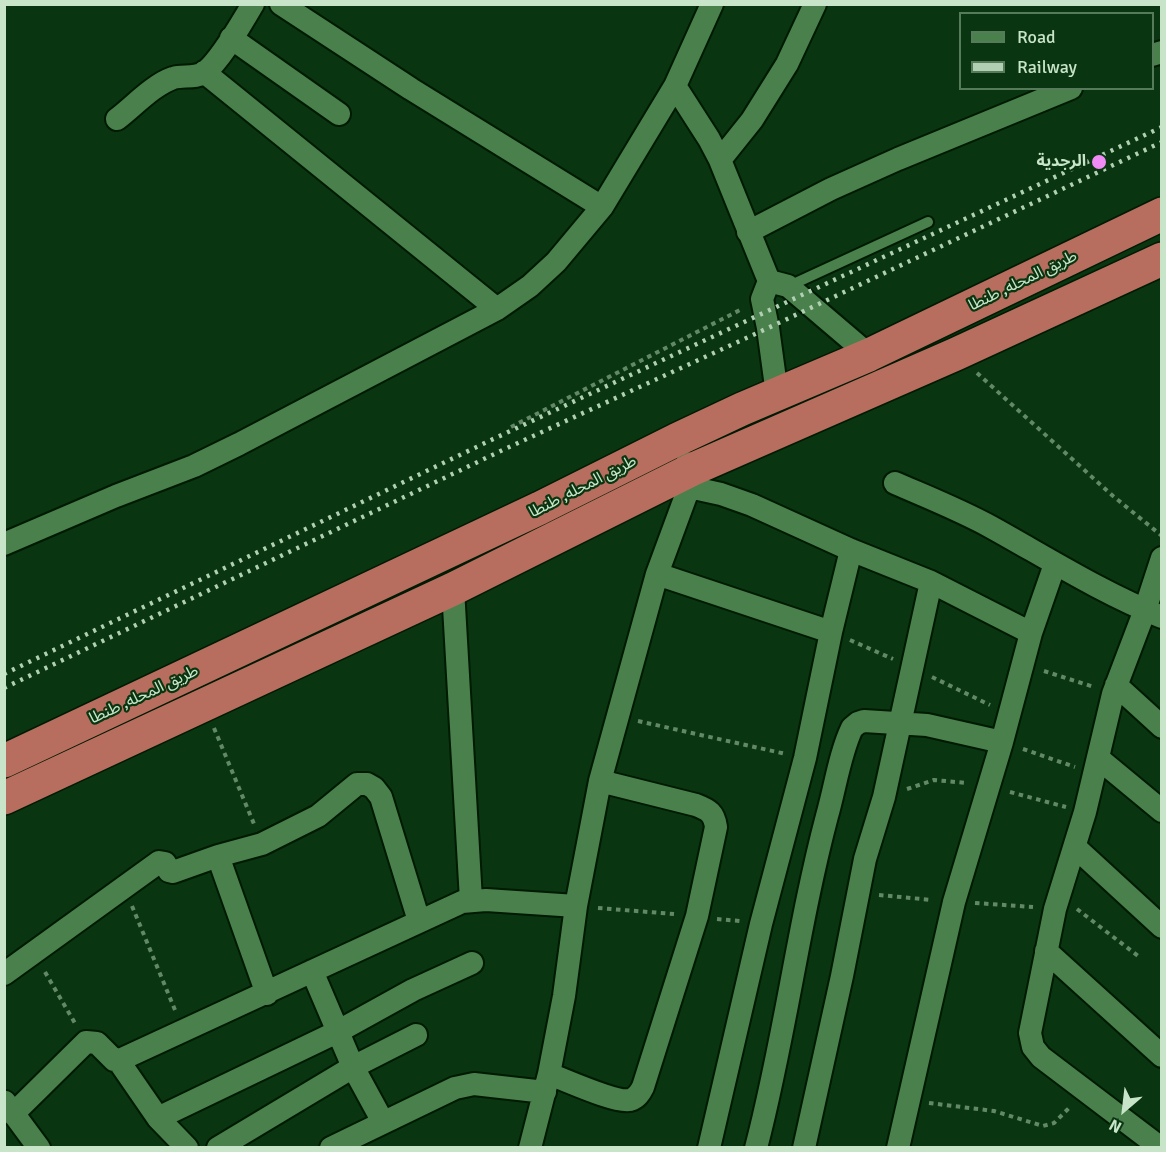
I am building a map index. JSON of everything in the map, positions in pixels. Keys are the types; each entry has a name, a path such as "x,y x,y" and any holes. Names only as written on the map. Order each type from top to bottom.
{"highway":[{"name":"طريق المحله, طنطا","path":"4,761 530,513 676,440 869,355 1161,214"},
{"name":"طريق المحله, طنطا","path":"4,798 1161,259"}],"street":[{"path":"117,119 163,83 175,78 195,77 204,72 231,38 253,4"},
{"path":"281,4 411,90 602,207"},
{"path":"4,544 116,496 194,466 497,309 530,286 556,262 602,207 675,86 712,4"},
{"path":"720,160 752,120 787,64 815,4"},
{"path":"231,38 339,114"},
{"path":"204,72 497,309"},
{"path":"675,86 720,160 773,289 768,328 777,394"},
{"path":"748,232 831,189 898,159 1066,90"},
{"path":"773,289 869,355"},
{"path":"530,1148 547,1083 564,996 576,906 600,781 657,574 690,479 676,440"},
{"path":"690,479 738,498 851,550 931,582 1032,633"},
{"path":"895,483 989,526 1056,564 1153,613"},
{"path":"710,1148 761,924 805,758 831,632 851,550"},
{"path":"1161,558 1153,613 1115,690 1085,812 1057,902 1030,1033 1033,1047 1041,1057 1161,1148"},
{"path":"898,1148 954,902 990,786 1032,633 1056,564"},
{"path":"657,574 831,632"},
{"path":"804,1148 865,859 884,797 931,582"},
{"path":"453,590 471,900"},
{"path":"1115,690 1161,727"},
{"path":"756,1148 767,1106 820,844 850,733 858,723 864,721 899,723 927,725 1002,742"},
{"path":"1096,766 1161,811"},
{"path":"331,1148 435,1096 474,1084 547,1083 611,1098 629,1100 638,1096 643,1087 697,916 716,827 710,810 600,781"},
{"path":"4,974 159,862 165,863 169,871 173,872 262,844 318,816 357,784 367,784 374,788 381,797 419,921"},
{"path":"1074,847 1161,927"},
{"path":"218,856 267,994"},
{"path":"37,1147 9,1107 86,1042 97,1043 111,1058 118,1060 267,994 419,921 471,900 576,906"},
{"path":"1046,951 1161,1056"},
{"path":"158,1119 337,1032 413,990 472,963"},
{"path":"312,971 353,1067 384,1122"},
{"path":"218,1148 353,1067 416,1035"},
{"path":"118,1060 158,1119 187,1148"}],"lane":[{"path":"773,289 928,222"}],"path":[{"path":"511,428 773,289"},
{"path":"956,354 1113,496 1161,536"},
{"path":"831,632 1010,714"},
{"path":"1023,664 1115,690"},
{"path":"204,706 262,844"},
{"path":"617,716 805,758"},
{"path":"1002,742 1096,766"},
{"path":"884,797 934,780 990,786 1085,812"},
{"path":"124,886 184,1032"},
{"path":"858,893 954,902 1057,902 1138,956"},
{"path":"576,906 761,924"},
{"path":"34,953 86,1042"},
{"path":"910,1101 980,1108 1049,1126 1086,1090"}],"railway":[{"path":"4,674 489,441 1162,127"},
{"path":"4,688 507,448 1162,142"}],"place":[{"name":"الرجدية","path":"1099,162"}]}
